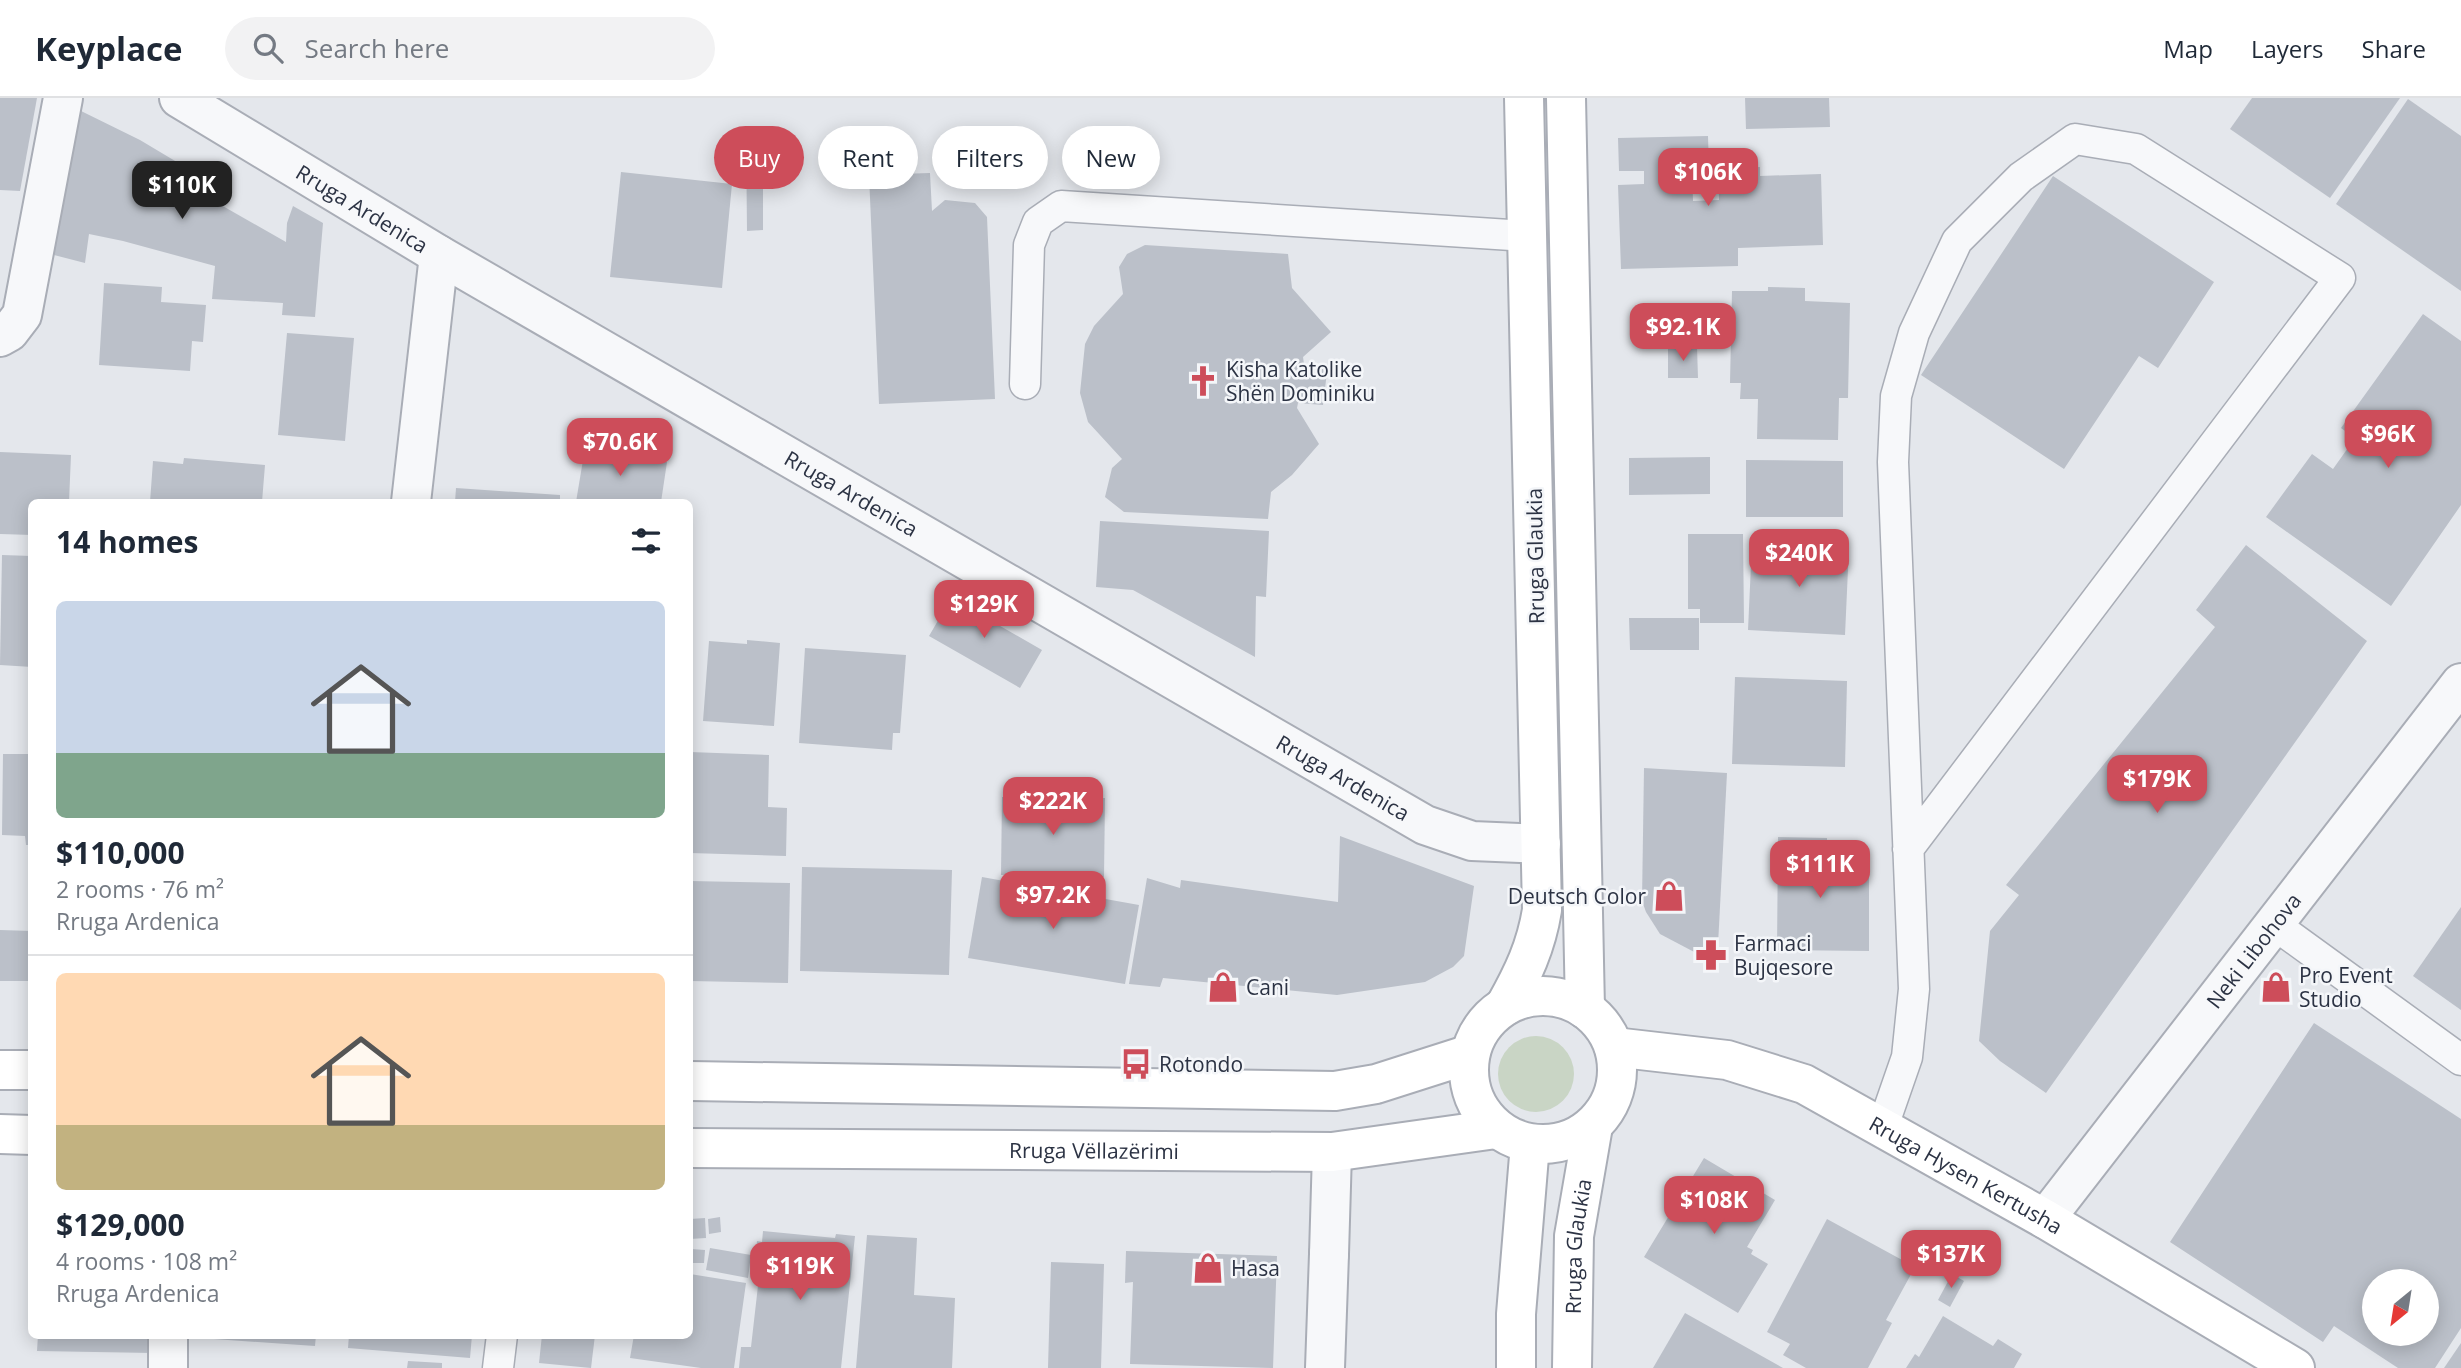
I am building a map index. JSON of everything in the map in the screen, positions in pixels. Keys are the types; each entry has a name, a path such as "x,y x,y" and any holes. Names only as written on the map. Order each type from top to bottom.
{"main road":[{"name":"Rruga Glaukia","path":"1505,1006 1537,940 1542,910 1524,98"},
{"name":"Rruga Glaukia","path":"1566,98 1585,1009"},
{"path":"1546,996 1560,998 1585,1009 1602,1026 1614,1047 1617,1068 1616,1089 1607,1109 1593,1126 1557,1144 1513,1137 1484,1117 1470,1087 1470,1054 1486,1021 1505,1006 1518,1000 1546,996"},
{"name":"Rruga Hysen Kertusha","path":"1614,1047 1727,1060 1804,1084 2045,1219 2295,1368"},
{"path":"693,1081 1335,1091 1376,1084 1470,1054"},
{"path":"0,1070 28,1070"},
{"name":"Rruga Glaukia","path":"1572,1368 1574,1237 1593,1126"},
{"path":"0,1134 28,1135"},
{"path":"1513,1137 1516,1368"},
{"name":"Rruga Vëllazërimi","path":"693,1148 1332,1152 1513,1137"}],"street":[{"path":"0,337 9,332 22,315 63,98"},
{"name":"Rruga Ardenica","path":"179,98 439,255 1425,825 1472,841 1541,844"},
{"path":"411,499 439,255"},
{"name":"Neki Libohova","path":"2045,1219 2461,684"},
{"path":"1325,1368 1332,1152"},
{"path":"168,1339 168,1368"}],"lane":[{"path":"1882,1129 1907,1057 1914,989 1893,462 1896,396 1914,332 1956,242 2021,177 2075,139 2136,149 2340,278 1909,849"},
{"path":"1025,384 1029,245 1038,222 1061,206 1527,236"},
{"path":"2275,925 2461,1060"},
{"path":"498,1368 502,1339"}],"green space":[{"path":"1536,1036 1550,1039 1563,1047 1571,1060 1574,1074 1571,1088 1563,1101 1550,1109 1536,1112 1522,1109 1509,1101 1501,1088 1498,1074 1501,1060 1509,1047 1522,1039"}],"building":[{"path":"0,98 37,98 20,191 0,190"},
{"path":"1745,98 1829,98 1830,127 1746,129"},
{"path":"2252,98 2400,98 2330,198 2230,129"},
{"path":"2408,99 2461,136 2461,291 2336,204"},
{"path":"79,110 140,140 222,189 221,205 286,242 287,223 293,206 323,223 315,317 282,315 283,303 212,299 215,266 123,241 89,234 85,263 54,255"},
{"path":"1708,136 1709,169 1692,169 1693,201 1719,200 1718,169 1760,167 1760,176 1821,174 1823,245 1738,248 1738,266 1621,269 1618,185 1644,184 1644,171 1619,171 1618,138"},
{"path":"621,172 714,182 714,189 732,189 722,288 610,277"},
{"path":"918,173 930,173 932,211 945,200 975,203 987,217 995,399 879,404 870,189 918,189"},
{"path":"2053,176 2214,282 2158,368 2139,356 2064,469 1921,375"},
{"path":"747,189 763,189 763,230 747,231"},
{"name":"Kisha Katolike Shën Dominiku","path":"1145,245 1288,254 1292,288 1331,332 1303,357 1304,364 1328,364 1323,405 1298,403 1297,408 1319,444 1292,475 1271,492 1268,519 1124,512 1105,497 1112,468 1122,459 1088,422 1080,393 1085,344 1094,326 1123,294 1119,267 1127,254"},
{"path":"104,283 162,287 161,302 206,305 203,342 192,341 190,371 99,365"},
{"path":"1768,287 1805,288 1805,301 1850,303 1848,398 1839,398 1838,440 1757,439 1758,399 1740,399 1741,383 1730,383 1732,291 1768,291"},
{"path":"2423,314 2461,341 2461,505 2391,606 2266,517 2312,454 2333,469 2355,438 2341,428"},
{"path":"287,333 354,338 345,441 278,435"},
{"path":"1668,347 1697,347 1698,378 1668,378"},
{"path":"585,448 667,462 661,499 576,499"},
{"path":"0,452 71,455 69,499 28,499 28,535 0,534"},
{"path":"1710,457 1710,494 1629,495 1629,458"},
{"path":"184,458 265,465 262,499 150,499 153,461 183,464"},
{"path":"1746,460 1843,461 1843,517 1746,517"},
{"path":"456,488 560,495 560,499 455,499"},
{"path":"1100,521 1269,531 1266,597 1256,596 1255,657 1133,590 1096,587"},
{"path":"1688,534 1743,534 1744,623 1700,623 1700,609 1688,609"},
{"path":"1752,543 1849,547 1845,635 1748,630"},
{"path":"2246,545 2367,641 2046,1093 2000,1061 1979,1041 1990,931 2019,895 2006,885 2215,627 2196,610"},
{"path":"2,555 28,556 28,667 0,665"},
{"path":"957,588 987,605 981,615 1042,650 1020,688 929,636"},
{"path":"1629,618 1699,618 1699,650 1630,650"},
{"path":"747,640 780,643 774,726 703,721 709,641 747,644"},
{"path":"805,648 906,655 900,733 893,733 892,750 799,743"},
{"path":"1735,677 1847,681 1845,767 1732,764"},
{"path":"693,752 769,755 768,807 787,808 786,856 693,853"},
{"path":"3,754 28,754 28,845 25,836 2,835"},
{"path":"1644,768 1727,773 1717,964 1660,934 1646,912 1642,901"},
{"path":"1002,797 1105,798 1104,877 1001,875"},
{"path":"1340,836 1474,886 1464,956 1453,967 1425,982 1337,995 1163,978 1160,987 1129,984 1147,878 1180,888 1181,880 1338,902"},
{"path":"1778,837 1827,838 1827,867 1869,868 1869,951 1777,950"},
{"path":"802,867 952,870 949,975 800,971"},
{"path":"982,877 1139,905 1125,984 968,958"},
{"path":"693,881 790,883 788,983 693,981"},
{"path":"2461,907 2461,1010 2413,976"},
{"path":"0,930 28,931 28,981 0,981"},
{"path":"2314,1023 2461,1119 2461,1328 2435,1368 2398,1368 2364,1346 2440,1346 2440,1269 2362,1269 2362,1344 2334,1326 2323,1342 2170,1242"},
{"path":"1704,1158 1775,1200 1747,1247 1753,1250 1751,1254 1768,1264 1738,1313 1644,1257"},
{"path":"720,1217 721,1232 709,1234 708,1219"},
{"path":"705,1218 706,1238 693,1239 693,1219"},
{"path":"1827,1219 1915,1267 1886,1320 1892,1323 1868,1368 1806,1368 1783,1355 1790,1344 1767,1332"},
{"path":"763,1231 835,1238 836,1234 855,1236 841,1368 739,1368 741,1347 751,1347 759,1277 753,1276 757,1241 762,1242"},
{"path":"867,1235 917,1238 914,1295 955,1298 952,1368 856,1368"},
{"path":"710,1248 751,1255 748,1278 706,1270"},
{"path":"693,1249 705,1250 704,1263 693,1263"},
{"path":"1126,1251 1277,1256 1273,1368 1130,1364 1133,1282 1125,1283"},
{"path":"1051,1262 1104,1264 1101,1368 1048,1368"},
{"path":"693,1274 746,1283 734,1368 701,1368 630,1358 633,1339 693,1339"},
{"path":"1952,1274 1964,1281 1950,1307 1938,1300"},
{"path":"1685,1313 1783,1368 1653,1368"},
{"path":"1943,1316 1993,1346 1998,1339 2022,1354 2014,1368 1906,1368 1915,1354 1919,1357"},
{"path":"38,1339 153,1339 153,1353 37,1351"},
{"path":"214,1339 316,1339 315,1346"},
{"path":"349,1339 472,1339 470,1358 348,1348"},
{"path":"542,1339 595,1339 591,1368 539,1363"},
{"path":"2461,1343 2461,1368 2444,1368"},
{"path":"408,1361 442,1363 442,1368 407,1368"}],"place":[{"name":"Kisha Katolike Shën Dominiku","path":"1203,381"},
{"name":"Deutsch Color","path":"1669,896"},
{"name":"Farmaci Bujqesore","path":"1711,955"},
{"name":"Cani","path":"1223,987"},
{"name":"Pro Event Studio","path":"2276,987"},
{"name":"Rotondo","path":"1136,1064"},
{"name":"Hasa","path":"1208,1268"}]}
